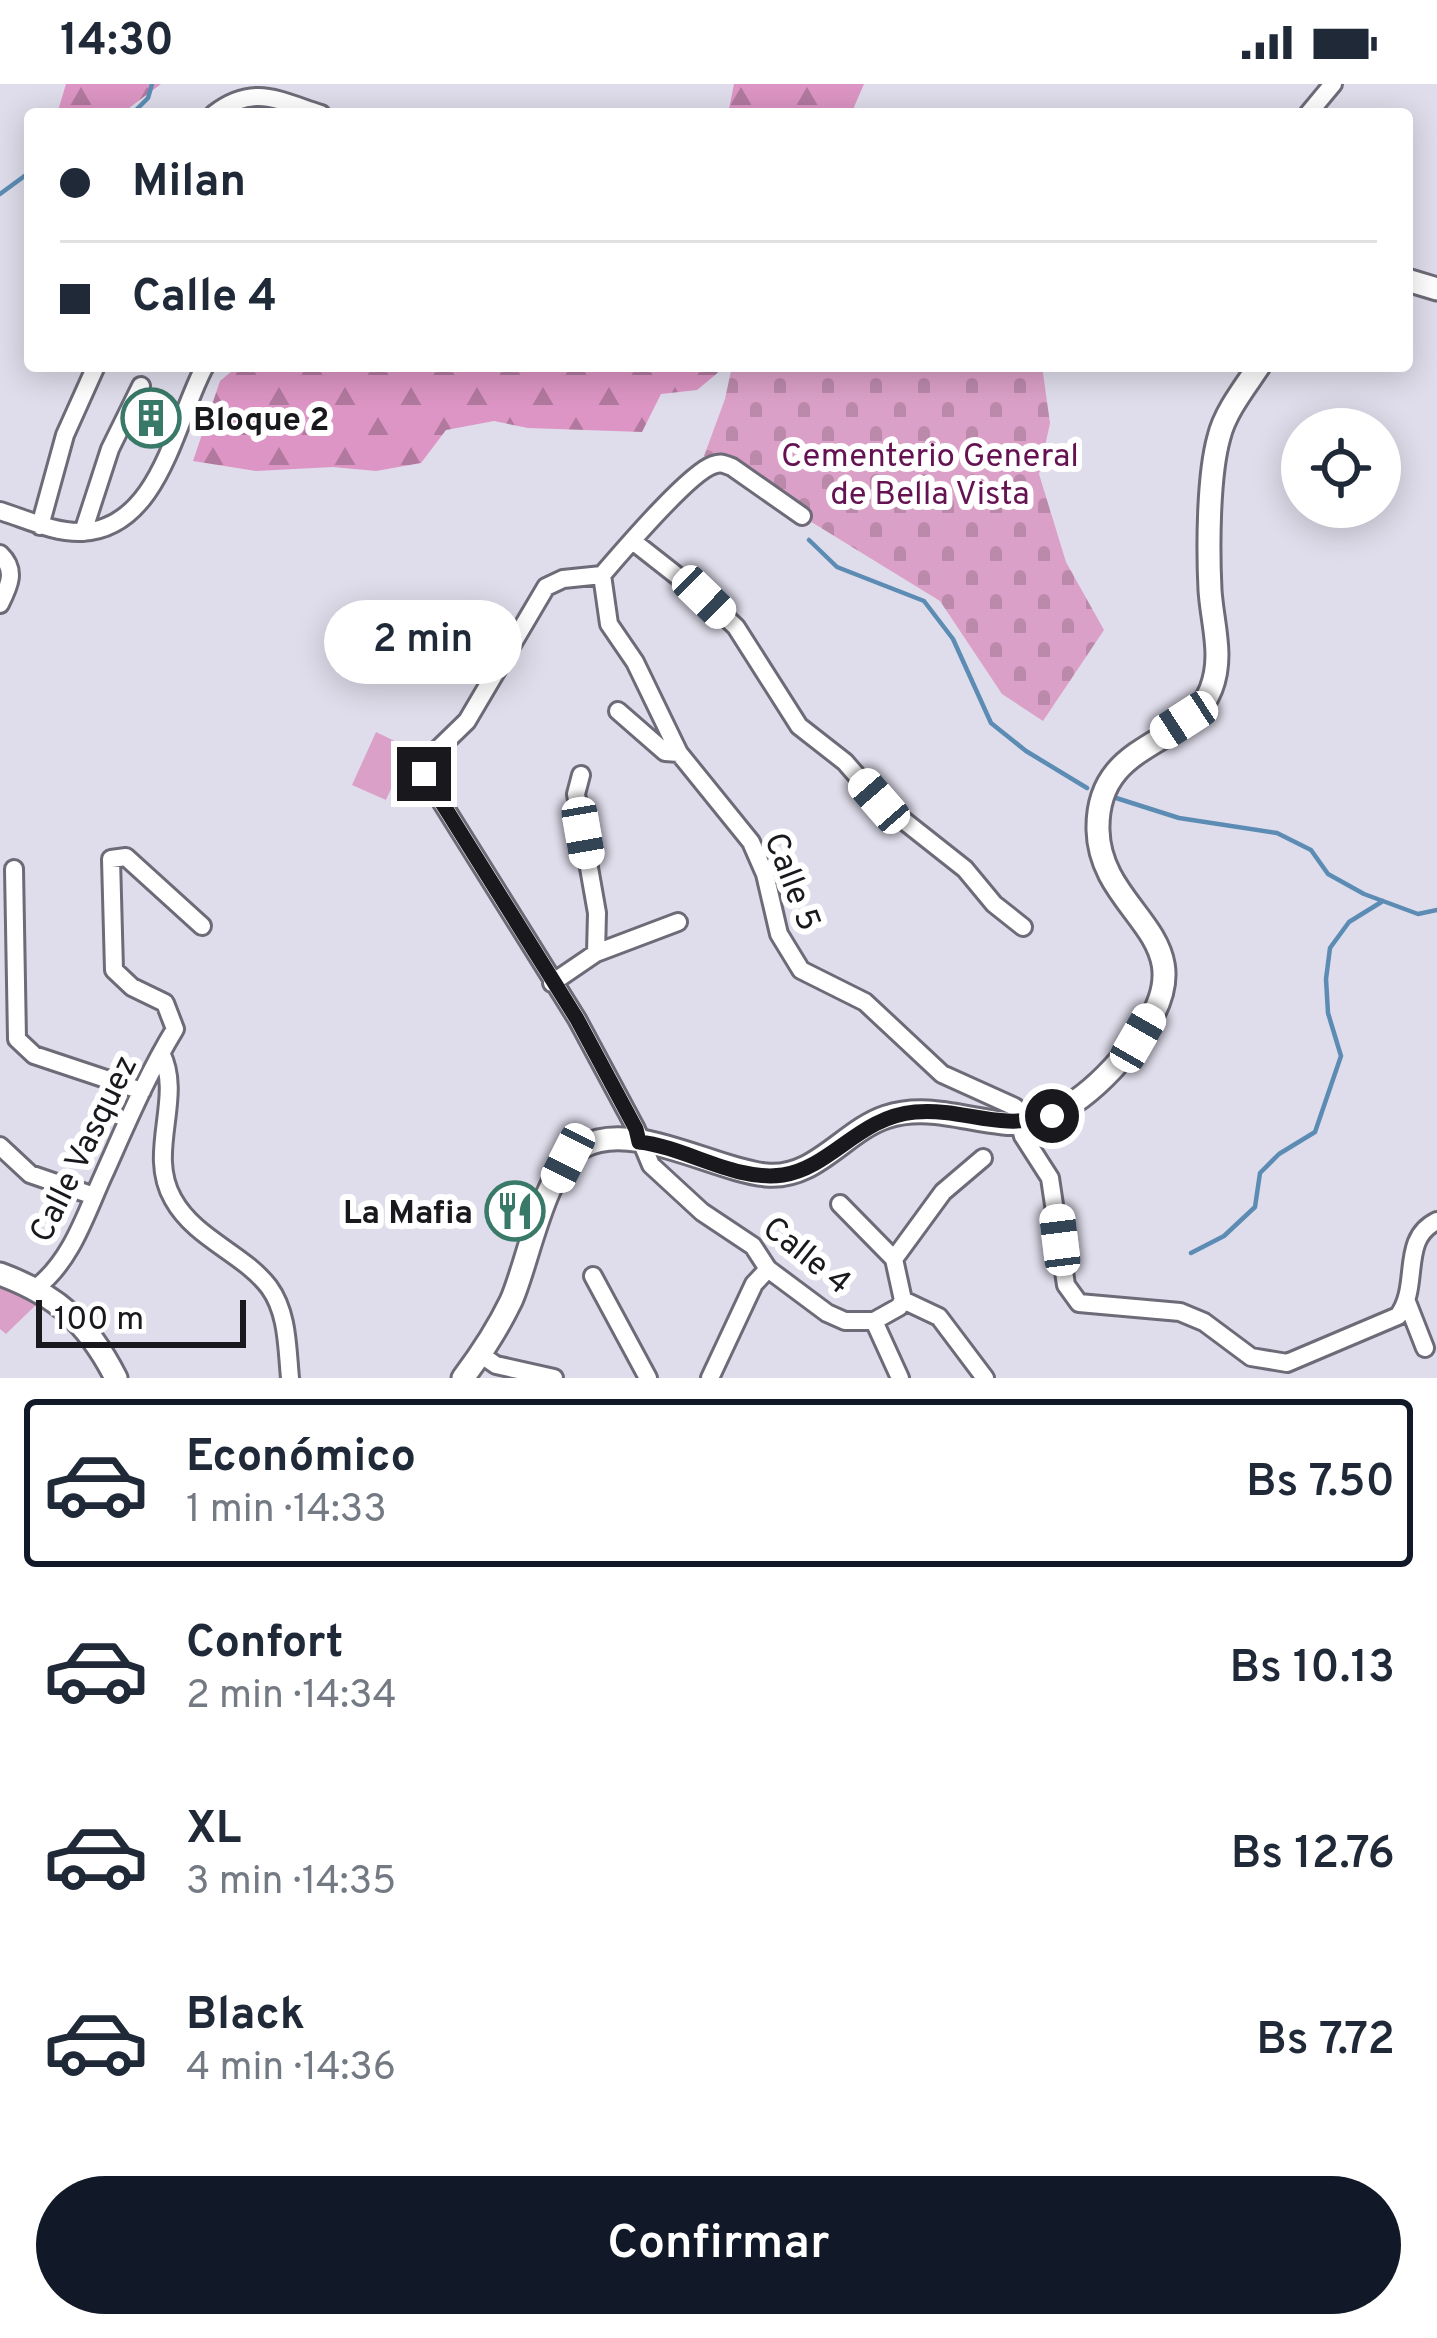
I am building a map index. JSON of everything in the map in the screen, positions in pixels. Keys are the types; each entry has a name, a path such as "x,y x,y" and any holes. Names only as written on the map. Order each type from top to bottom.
{"main road":[{"path":"463,1378 512,1299 533,1229 568,1158 580,1147 639,1142 768,1176 802,1170 862,1129 899,1114 936,1112 1022,1124 1052,1116 1102,1078 1138,1038 1162,995 1165,970 1161,952 1110,871 1100,844 1099,816 1108,782 1119,767 1199,708 1211,689 1217,654 1210,555 1219,434 1255,372"},
{"path":"0,1274 37,1287 92,1336 116,1378"}],"street":[{"path":"1313,108 1333,84"},
{"path":"221,108 248,93 299,108"},
{"path":"40,526 64,436 93,372"},
{"path":"0,511 40,526 83,532 115,523 143,500 202,372"},
{"path":"83,532 110,449 141,386"},
{"path":"602,575 677,492 714,464 732,467 802,516"},
{"path":"634,542 736,627 799,726 845,762 879,801 965,869 994,904 1023,927"},
{"path":"0,554 10,568 10,584 0,604"},
{"name":"Calle 5","path":"602,575 609,624 635,662 680,753 751,842 765,874 779,934 801,970 865,1002 943,1074 1015,1107 1022,1124"},
{"name":"Calle 4","path":"602,575 563,579 546,587 466,721 430,757 424,774 577,1019 651,1166 702,1212 753,1246 768,1269 827,1313 845,1321 874,1321 903,1300 894,1259 944,1192 982,1158"},
{"path":"618,712 665,752 680,753"},
{"path":"581,775 576,794 597,914 596,953"},
{"name":"Calle Vasquez","path":"37,1287 55,1273 175,1029 166,1004 132,987 114,970 111,859 126,857 202,926"},
{"path":"14,868 17,1039 34,1055 142,1091"},
{"path":"552,983 596,953 678,922"},
{"path":"161,1053 170,1078 163,1120 166,1183 186,1217 267,1284 285,1327 290,1378"},
{"path":"1022,1124 1023,1136 1050,1178 1066,1285 1079,1303 1180,1312 1204,1322 1251,1357 1287,1363 1398,1316 1407,1301 1414,1242 1437,1221"},
{"path":"0,1146 31,1174 94,1196"},
{"path":"840,1204 894,1259"},
{"path":"710,1378 754,1285 768,1269"},
{"path":"593,1276 648,1378"},
{"path":"903,1300 939,1317 985,1378"},
{"path":"1407,1301 1425,1348"},
{"path":"874,1321 900,1378"},
{"path":"480,1354 496,1364 554,1378"}],"green space":[{"path":"66,84 161,84 129,108 59,108"},
{"path":"734,84 864,84 854,108 729,108"},
{"path":"231,372 719,372 697,390 661,394 642,432 528,428 494,421 446,430 421,463 376,471 333,467 256,471 193,461 220,381"},
{"name":"Cementerio General de Bella Vista","path":"731,372 1043,372 1050,423 1039,474 1066,562 1104,630 1043,721 1002,694 940,601 704,456"},
{"path":"376,732 409,748 386,800 352,785"},
{"path":"0,1285 40,1301 6,1334 0,1329"}],"waterway":[{"path":"138,108 152,84"},
{"path":"0,194 24,176"},
{"path":"809,540 837,567 924,601 953,639 991,723 1087,788"},
{"path":"1113,797 1179,818 1277,833 1311,850 1328,874 1364,894 1418,914 1437,910"},
{"path":"1191,1253 1224,1236 1255,1207 1260,1173 1279,1154 1315,1132 1341,1056 1328,1013 1330,948 1349,922 1383,901"}],"place":[{"name":"Bloque 2","path":"151,418"},
{"name":"La Mafia","path":"515,1211"}],"route":[{"path":"424,774 577,1019 639,1142 768,1176 802,1170 886,1117 936,1112 1022,1124 1052,1116"}]}
